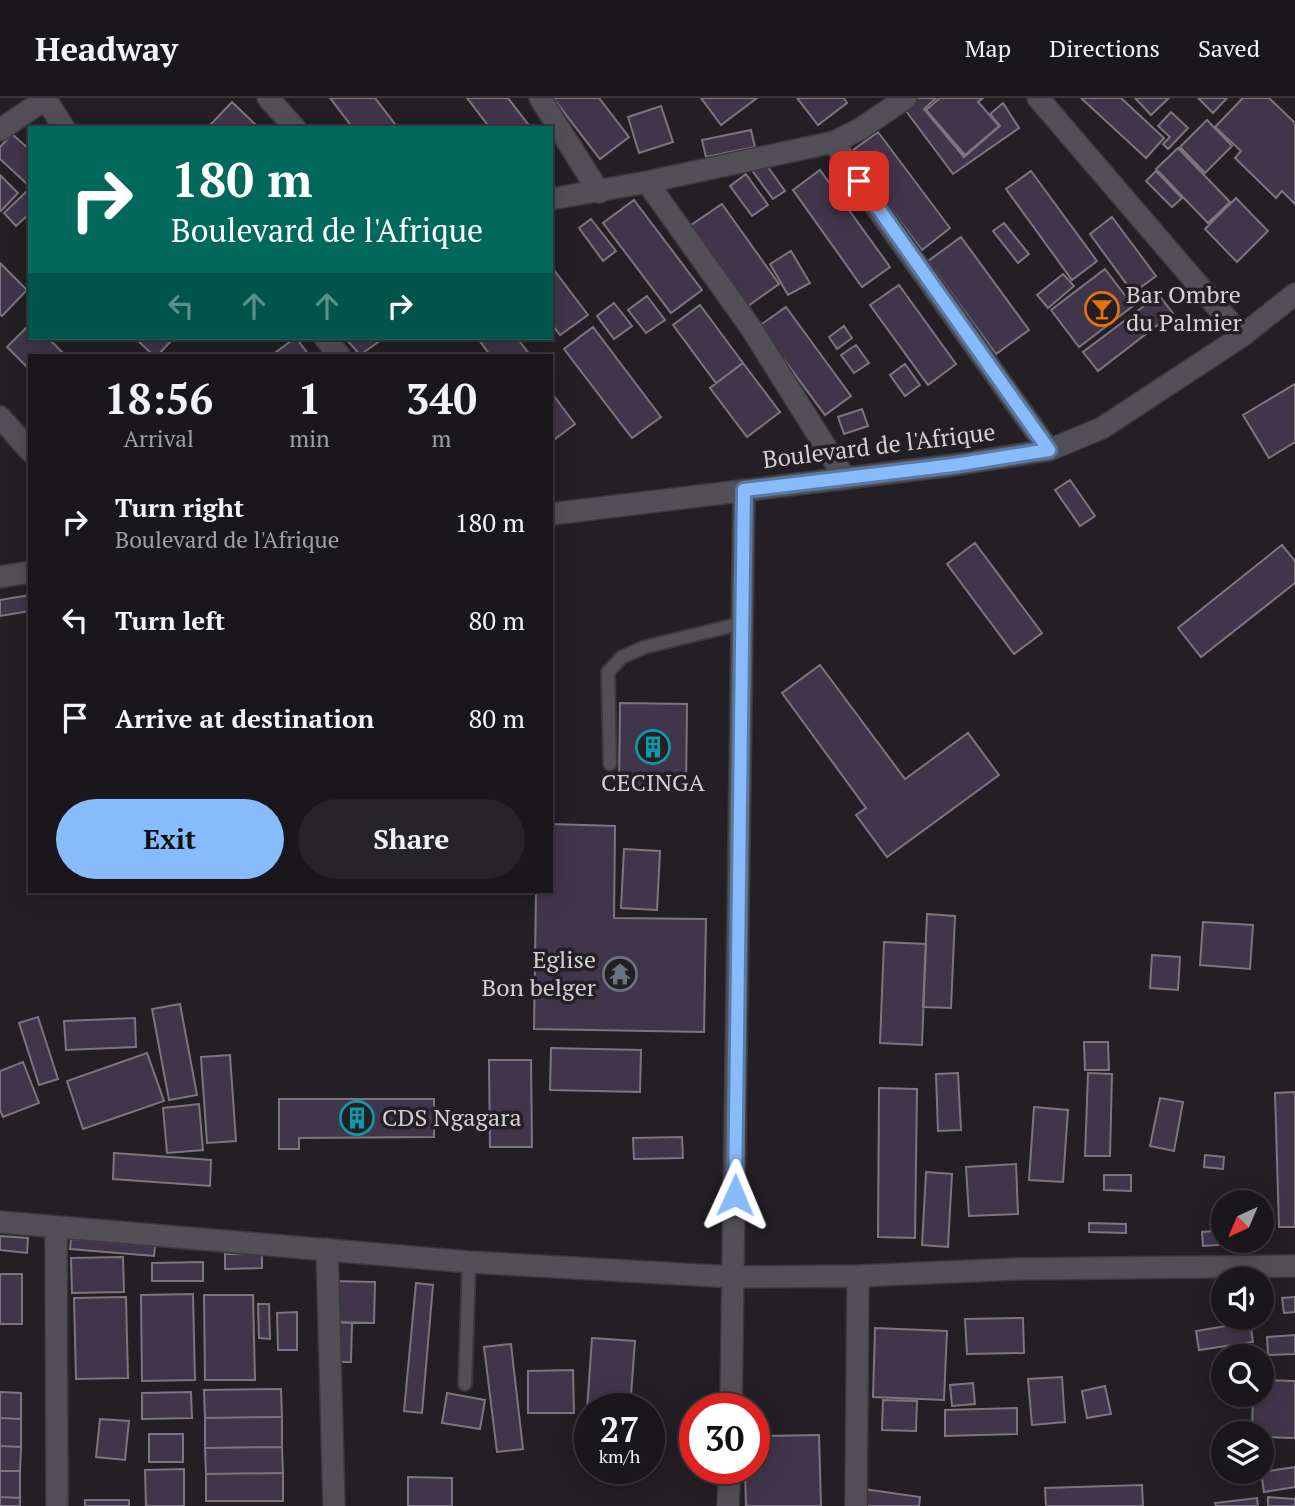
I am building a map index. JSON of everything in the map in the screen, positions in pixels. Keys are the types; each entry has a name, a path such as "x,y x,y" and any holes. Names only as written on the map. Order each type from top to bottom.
{"street":[{"path":"0,130 46,98 63,126"},
{"path":"268,98 293,126"},
{"path":"540,98 599,192"},
{"path":"553,200 647,183 834,142 860,129 906,98"},
{"path":"1038,98 1242,336"},
{"path":"834,142 1049,450"},
{"path":"647,183 751,328 845,478"},
{"name":"Boulevard de l'Afrique","path":"553,514 1049,450 1102,428 1242,336 1295,294"},
{"path":"327,340 339,354"},
{"path":"0,417 28,449"},
{"path":"732,1393 744,490"},
{"path":"0,578 28,572"},
{"path":"0,1223 469,1262 734,1277 858,1276 1030,1269 1295,1266"},
{"path":"56,1227 57,1506"},
{"path":"327,1249 334,1506"},
{"path":"856,1506 858,1276"},
{"path":"728,1506 729,1484"}],"lane":[{"path":"610,764 608,673 622,657 645,648 743,623"},
{"path":"465,1384 469,1262"}],"building":[{"path":"330,98 375,98 396,126 351,126"},
{"path":"467,98 508,98 529,126 488,126"},
{"path":"553,98 599,98 629,137 600,159"},
{"path":"701,98 757,98 721,125"},
{"path":"797,98 844,98 847,103 818,125"},
{"path":"914,98 936,98 924,109 964,157 1000,126 990,114 1003,103 1019,128 953,174 903,107"},
{"path":"940,98 983,98 978,102 999,126 965,155 926,110"},
{"path":"1081,98 1121,98 1164,138 1146,158"},
{"path":"1135,98 1169,98 1151,115"},
{"path":"1198,98 1227,98 1213,113"},
{"path":"1243,98 1269,98 1295,123 1295,204 1282,191 1276,198 1235,158 1241,151 1215,127"},
{"path":"232,102 257,126 212,126 211,124"},
{"path":"661,106 673,142 639,153 628,117"},
{"path":"1171,112 1188,128 1168,149 1163,144 1170,137 1158,126"},
{"path":"1207,120 1232,146 1205,173 1180,147"},
{"path":"751,130 755,147 706,157 702,140"},
{"path":"878,132 950,228 922,250 849,153"},
{"path":"12,134 28,148 27,184 0,159 0,147"},
{"path":"1178,148 1230,202 1208,223 1156,169"},
{"path":"763,160 785,191 773,199 751,169"},
{"path":"820,170 890,267 862,287 793,190"},
{"path":"1031,171 1097,261 1072,280 1006,189"},
{"path":"1156,171 1182,198 1172,207 1146,181"},
{"path":"746,174 768,205 752,216 730,186"},
{"path":"0,175 18,193 1,211 0,210"},
{"path":"28,190 28,215 16,226 4,213"},
{"path":"1236,198 1268,231 1237,262 1205,229"},
{"path":"634,200 702,290 671,313 603,223"},
{"path":"722,204 779,284 748,306 691,225"},
{"path":"1112,217 1156,276 1133,293 1090,234"},
{"path":"591,219 616,251 603,261 579,228"},
{"path":"1004,223 1029,254 1018,263 993,231"},
{"path":"961,237 1029,330 996,354 928,261"},
{"path":"791,251 810,283 788,295 770,264"},
{"path":"0,263 27,290 2,316 0,314"},
{"path":"553,269 588,315 560,335 553,326"},
{"path":"1105,269 1133,306 1079,347 1051,310"},
{"path":"1063,274 1074,286 1048,308 1037,295"},
{"path":"899,285 956,364 928,385 870,305"},
{"path":"1154,289 1173,313 1098,371 1083,352 1144,306 1139,301"},
{"path":"647,296 665,320 646,333 628,310"},
{"path":"614,303 632,326 614,339 597,316"},
{"path":"700,305 743,363 716,383 673,325"},
{"path":"786,307 851,396 825,415 759,326"},
{"path":"28,326 28,340 50,340 64,354 28,354 28,368 7,347"},
{"path":"844,326 852,338 837,349 829,337"},
{"path":"593,327 661,417 632,438 564,349"},
{"path":"137,340 172,340 159,354 152,354"},
{"path":"292,340 298,340 308,354 273,354"},
{"path":"347,340 381,340 361,354"},
{"path":"479,340 519,340 529,354 489,354"},
{"path":"856,345 869,363 854,373 841,355"},
{"path":"743,363 780,412 747,437 710,388"},
{"path":"905,364 920,385 905,396 890,375"},
{"path":"1295,384 1295,442 1269,458 1243,415"},
{"path":"553,395 575,424 553,440"},
{"path":"862,409 868,426 844,434 838,417"},
{"path":"1070,480 1095,516 1080,526 1055,490"},
{"path":"975,543 1042,633 1014,654 947,564"},
{"path":"1282,545 1295,561 1295,583 1201,657 1178,628"},
{"path":"28,595 28,611 0,616 0,600"},
{"path":"820,665 905,779 968,733 999,775 887,857 856,815 866,808 782,693"},
{"name":"CECINGA","path":"620,703 687,704 686,791 619,790"},
{"name":"Eglise Bon belger","path":"553,824 615,826 614,918 706,919 704,1032 534,1029 536,893 553,893"},
{"path":"624,849 660,851 657,910 621,908"},
{"path":"927,914 955,916 951,1008 923,1007"},
{"path":"1203,922 1253,925 1250,969 1200,965"},
{"path":"884,942 926,944 922,1045 880,1043"},
{"path":"1152,955 1180,957 1178,990 1150,988"},
{"path":"180,1004 197,1095 169,1100 152,1009"},
{"path":"38,1017 58,1079 39,1085 19,1023"},
{"path":"135,1018 136,1047 66,1050 64,1021"},
{"path":"1084,1042 1108,1042 1109,1070 1085,1070"},
{"path":"551,1048 641,1050 640,1092 550,1090"},
{"path":"147,1053 164,1101 83,1129 67,1081"},
{"path":"230,1055 236,1141 207,1143 201,1057"},
{"path":"489,1060 531,1060 532,1147 490,1147"},
{"path":"23,1062 39,1103 3,1117 0,1110 0,1071"},
{"path":"958,1073 961,1130 938,1131 936,1074"},
{"path":"1088,1073 1112,1074 1110,1156 1085,1156"},
{"path":"879,1088 917,1089 915,1238 878,1237"},
{"path":"1295,1092 1295,1227 1279,1227 1275,1093"},
{"path":"1160,1098 1183,1102 1174,1151 1150,1146"},
{"name":"CDS Ngagara","path":"279,1099 434,1099 434,1137 299,1138 299,1149 279,1149"},
{"path":"199,1104 203,1150 167,1153 163,1108"},
{"path":"1034,1107 1068,1110 1063,1182 1029,1180"},
{"path":"682,1137 683,1158 634,1159 633,1138"},
{"path":"114,1153 211,1160 210,1186 113,1179"},
{"path":"1205,1155 1224,1157 1223,1169 1204,1167"},
{"path":"1016,1164 1018,1214 969,1216 966,1167"},
{"path":"926,1172 952,1174 948,1247 922,1245"},
{"path":"1104,1175 1131,1175 1131,1191 1104,1190"},
{"path":"1089,1223 1126,1224 1126,1233 1089,1232"},
{"path":"1211,1231 1211,1246 1203,1246 1202,1232"},
{"path":"0,1236 28,1238 27,1253 0,1250"},
{"path":"71,1239 155,1246 154,1256 70,1249"},
{"path":"225,1254 262,1254 262,1268 225,1269"},
{"path":"123,1257 124,1292 72,1293 71,1258"},
{"path":"203,1262 203,1281 152,1281 152,1263"},
{"path":"0,1274 22,1274 22,1324 0,1324"},
{"path":"333,1281 375,1282 374,1323 332,1322"},
{"path":"416,1283 433,1285 422,1413 404,1411"},
{"path":"193,1294 195,1380 142,1381 141,1295"},
{"path":"204,1295 253,1295 255,1380 205,1380"},
{"path":"126,1297 128,1378 76,1379 74,1298"},
{"path":"1295,1297 1295,1312 1284,1313 1282,1298"},
{"path":"258,1304 269,1304 270,1339 259,1338"},
{"path":"297,1312 297,1350 278,1350 277,1313"},
{"path":"1023,1318 1024,1353 967,1354 965,1319"},
{"path":"332,1322 352,1323 351,1362 331,1362"},
{"path":"875,1328 947,1331 944,1400 873,1397"},
{"path":"1211,1328 1251,1330 1253,1342 1211,1344 1211,1348 1199,1350 1196,1331"},
{"path":"1295,1335 1295,1354 1274,1355 1274,1344 1267,1344 1267,1337"},
{"path":"592,1338 635,1341 631,1393 588,1393"},
{"path":"511,1344 523,1449 497,1452 484,1347"},
{"path":"573,1370 574,1413 528,1413 528,1371"},
{"path":"1062,1377 1065,1422 1032,1425 1028,1379"},
{"path":"1274,1380 1295,1381 1295,1438 1274,1437 1274,1421 1252,1421 1253,1407 1274,1407"},
{"path":"973,1383 975,1404 952,1406 950,1385"},
{"path":"1105,1386 1111,1414 1087,1418 1082,1391"},
{"path":"281,1389 282,1417 205,1418 204,1390"},
{"path":"0,1392 21,1393 21,1419 0,1418"},
{"path":"191,1392 192,1418 142,1419 142,1393"},
{"path":"447,1393 485,1400 480,1429 442,1423"},
{"path":"883,1400 917,1401 916,1431 882,1430"},
{"path":"1017,1408 1017,1434 945,1436 945,1410"},
{"path":"282,1417 282,1447 205,1448 205,1418"},
{"path":"0,1418 21,1419 21,1447 0,1446"},
{"path":"100,1419 129,1421 125,1460 96,1457"},
{"path":"149,1434 183,1434 183,1462 149,1462"},
{"path":"819,1435 821,1506 746,1506 745,1484 770,1484 770,1436"},
{"path":"0,1446 21,1447 20,1471 0,1471"},
{"path":"282,1447 283,1473 206,1474 205,1448"},
{"path":"1295,1467 1295,1487 1264,1492 1263,1484 1274,1484 1274,1470"},
{"path":"184,1469 184,1506 146,1506 145,1470"},
{"path":"0,1471 20,1471 20,1498 0,1497"},
{"path":"283,1473 283,1501 206,1501 206,1474"},
{"path":"408,1477 452,1478 452,1506 408,1506"},
{"path":"1142,1485 1143,1506 1046,1506 1045,1488"},
{"path":"864,1489 920,1497 919,1506 861,1506"},
{"path":"0,1497 20,1498 20,1506 0,1506"},
{"path":"1268,1497 1295,1499 1295,1506 1268,1506"},
{"path":"1257,1498 1258,1506 1216,1506 1215,1503"},
{"path":"85,1500 129,1500 129,1506 85,1506"}],"place":[{"name":"Bar Ombre du Palmier","path":"1102,309"},
{"name":"CECINGA","path":"653,747"},
{"name":"Eglise Bon belger","path":"620,974"},
{"name":"CDS Ngagara","path":"357,1118"}],"route":[{"path":"735,1195 744,490 954,465 1049,450 859,181"}]}
